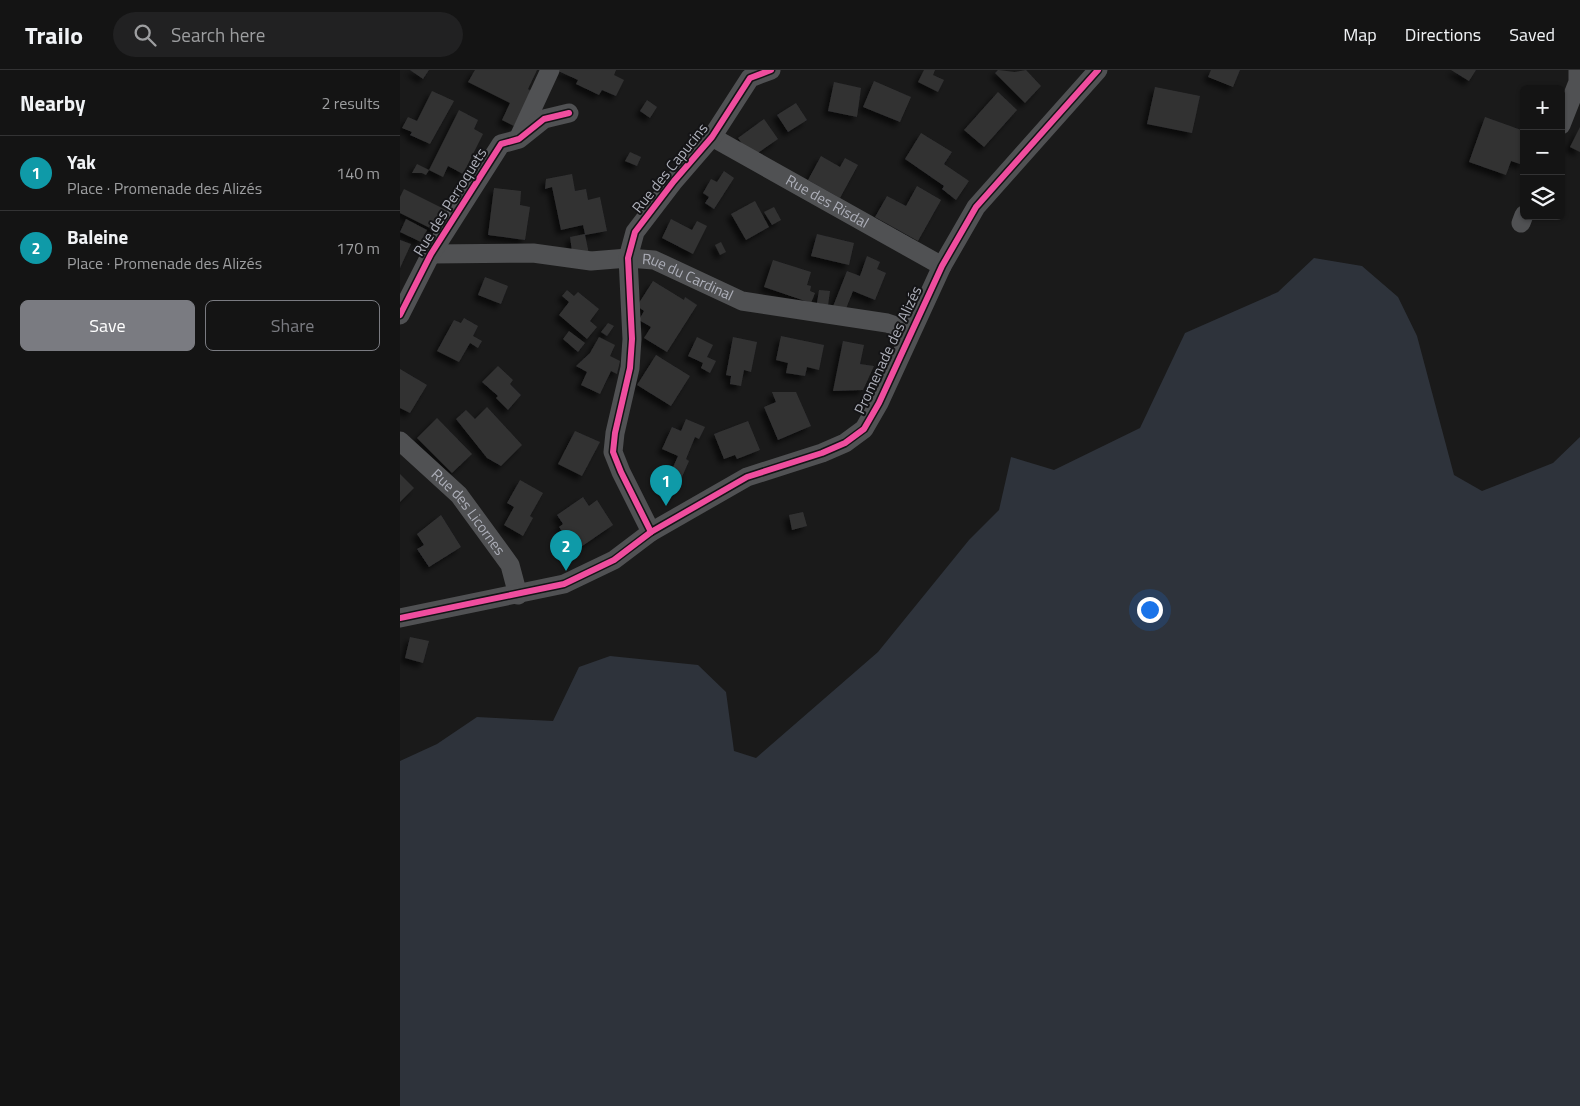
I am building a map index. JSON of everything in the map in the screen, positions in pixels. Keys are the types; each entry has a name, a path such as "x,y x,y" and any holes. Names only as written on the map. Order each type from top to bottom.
{"street":[{"path":"519,139 550,70"},
{"name":"Rue des Capucins","path":"651,532 613,452 615,432 630,368 632,339 628,258 635,232 674,181 712,137 750,78 771,70"},
{"path":"1565,115 1578,82 1578,70"},
{"name":"Promenade des Alizés","path":"400,618 564,584 614,560 651,532 747,476 830,450 845,443 864,429 879,403 942,266 976,207 1088,73"},
{"name":"Rue des Perroquets","path":"400,314 430,254 501,144 519,139 544,119 569,113"},
{"name":"Rue des Risdal","path":"712,137 942,266"},
{"name":"Rue du Cardinal","path":"430,254 533,253 592,261 628,258 654,260 742,301 887,323 911,331"},
{"name":"Rue des Licornes","path":"400,441 459,495 510,565 518,595"}],"shaded area":[{"path":"1314,258 1362,266 1398,297 1417,336 1454,475 1482,491 1553,463 1580,437 1580,1106 400,1106 400,761 437,744 477,717 553,721 579,667 610,656 698,665 726,692 734,751 756,758 878,652 969,540 999,510 1011,457 1054,470 1140,428 1185,333 1278,292"}],"building":[{"path":"410,70 429,70 423,79"},
{"path":"475,70 537,70 528,89 531,91 514,126 502,120 510,103 468,82"},
{"path":"556,70 616,70 614,75 624,80 616,96 602,90 599,95 576,84 578,80"},
{"path":"924,70 935,70 933,75 944,80 938,92 918,82"},
{"path":"998,70 1015,72 1026,70 1041,86 1025,103 995,73"},
{"path":"1211,70 1240,70 1233,87 1208,77"},
{"path":"1451,70 1476,70 1469,81"},
{"path":"874,81 911,97 900,122 863,107"},
{"path":"834,82 861,88 857,117 828,111"},
{"path":"1155,87 1200,96 1192,133 1147,124"},
{"path":"432,91 454,101 430,144 410,135 412,132 402,128 408,117 417,121"},
{"path":"998,92 1017,110 984,147 964,130"},
{"path":"647,100 657,107 650,118 640,111"},
{"path":"796,103 807,120 788,132 777,115"},
{"path":"459,110 478,120 474,129 483,134 463,174 448,166 443,177 429,170"},
{"path":"1485,117 1520,130 1520,164 1511,161 1506,175 1469,162"},
{"path":"764,119 778,139 752,157 738,138"},
{"path":"1580,127 1580,152 1570,147"},
{"path":"921,133 952,152 944,164 969,181 956,200 942,189 944,186 905,159"},
{"path":"630,152 641,157 637,166 625,161"},
{"path":"821,156 840,167 845,158 858,165 840,198 808,180"},
{"path":"417,164 429,170 426,175 412,173"},
{"path":"724,171 734,178 714,209 705,203 709,197 703,193 711,179 717,182"},
{"path":"572,174 575,191 586,189 588,200 600,197 607,231 585,235 589,254 572,251 570,237 585,234 583,225 561,230 552,187 545,189 546,179"},
{"path":"917,186 941,200 918,241 875,217 887,196 906,206"},
{"path":"494,188 521,191 520,205 530,207 525,240 488,235"},
{"path":"404,189 448,211 438,232 400,213 400,197"},
{"path":"755,201 769,227 746,240 731,214"},
{"path":"774,207 781,220 772,225 764,212"},
{"path":"406,219 427,230 421,242 400,232"},
{"path":"671,219 692,230 697,221 707,226 693,254 662,238"},
{"path":"817,234 854,243 849,265 811,256"},
{"path":"400,240 411,244 400,268"},
{"path":"721,242 726,252 720,255 715,245"},
{"path":"867,256 880,262 877,269 886,273 875,300 853,291 845,311 832,309 847,271 860,276"},
{"path":"773,260 811,272 807,285 811,286 810,291 815,293 811,303 764,287"},
{"path":"485,277 508,286 501,304 478,295"},
{"path":"653,281 684,300 685,297 697,305 667,352 644,338 651,327 639,320 644,311 637,306"},
{"path":"567,290 574,296 578,292 599,309 590,321 597,327 587,339 559,315 569,302 562,296"},
{"path":"819,290 830,291 828,305 817,303"},
{"path":"464,318 478,326 473,336 482,341 478,348 470,343 459,362 437,351 454,320 461,323"},
{"path":"608,323 614,326 607,336 601,332"},
{"path":"569,331 585,343 578,352 563,339"},
{"path":"781,336 824,345 819,370 807,367 805,376 786,373 788,363 776,360"},
{"path":"599,337 615,345 610,356 620,361 617,374 611,371 600,394 581,385 587,372 576,366 590,353"},
{"path":"697,337 713,345 707,357 716,361 710,373 701,368 703,363 688,356"},
{"path":"733,337 757,342 751,372 744,370 741,386 730,384 731,376 726,375"},
{"path":"843,341 864,345 860,364 874,366 863,390 833,391"},
{"path":"656,355 690,376 671,406 637,385"},
{"path":"498,366 513,380 510,384 521,395 508,410 496,398 498,396 482,382"},
{"path":"400,369 427,385 410,413 400,408"},
{"path":"772,392 796,392 811,426 778,440 764,407 776,402"},
{"path":"487,407 522,445 501,466 487,458 456,419 466,410 475,419"},
{"path":"437,418 472,454 452,473 417,438"},
{"path":"686,419 705,427 699,439 695,437 686,459 689,461 681,479 670,474 678,456 662,449 672,427 681,431"},
{"path":"748,421 760,450 737,459 735,455 724,459 714,434"},
{"path":"575,431 600,442 582,476 558,464"},
{"path":"400,474 414,488 400,502"},
{"path":"520,480 543,493 530,516 533,518 523,536 504,525 514,507 507,503"},
{"path":"583,497 589,506 597,500 613,525 575,551 559,527 563,524 557,515"},
{"path":"803,512 807,526 792,530 789,515"},
{"path":"441,515 461,547 429,567 417,549 424,545 417,534"},
{"path":"410,637 429,641 423,663 405,658"}],"cycle path":[{"path":"651,532 613,452 615,433 630,368 632,339 628,258 635,232 674,181 712,137 750,78 771,70"},
{"path":"400,618 564,584 614,560 651,532 747,477 822,453 845,443 864,429 879,403 942,266 976,207 1098,70"},
{"path":"400,315 431,254 501,144 519,139 544,119 569,113"}],"place":[{"name":"Yak","path":"666,506"},
{"name":"Baleine","path":"566,571"}]}
